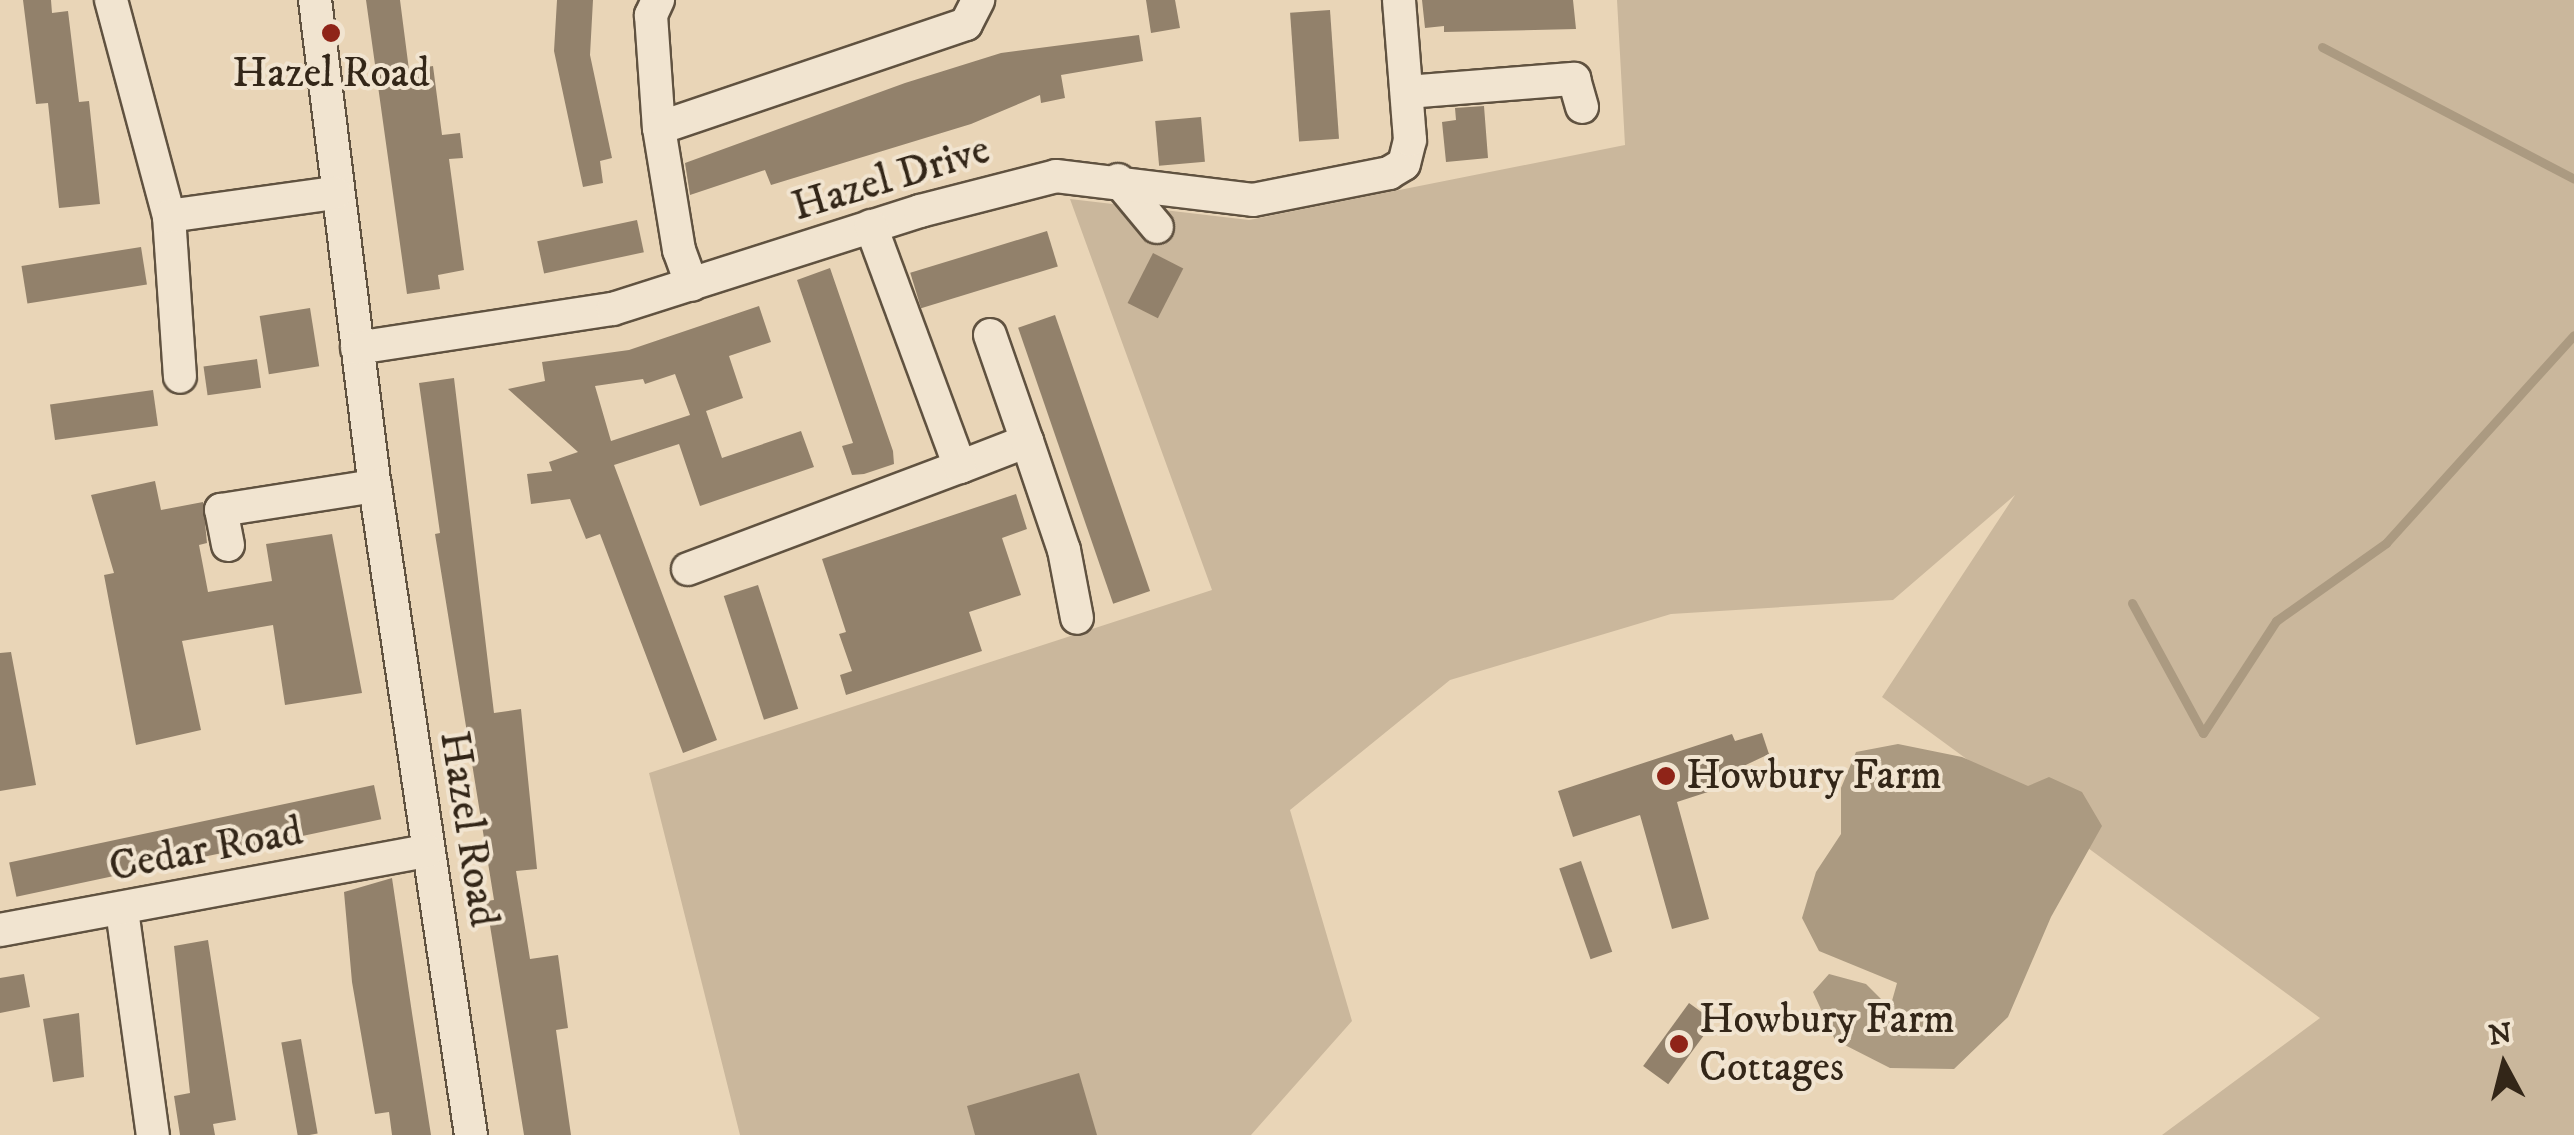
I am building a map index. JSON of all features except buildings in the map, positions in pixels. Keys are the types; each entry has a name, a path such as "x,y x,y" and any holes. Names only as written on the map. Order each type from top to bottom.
{"street":[{"path":"111,0 169,216 180,376"},
{"name":"Hazel Road","path":"315,0 335,193 375,486 472,1135"},
{"path":"658,0 651,15 659,128 679,250 692,285"},
{"path":"659,128 966,24 978,0"},
{"name":"Hazel Drive","path":"356,348 613,309 872,226 1056,176 1118,180 1263,200 1389,173 1404,164 1409,149 1399,0"},
{"path":"1407,92 1574,79 1582,107"},
{"path":"1118,180 1157,227"},
{"path":"169,216 335,193"},
{"path":"872,226 960,466"},
{"path":"990,335 1064,550 1077,618"},
{"path":"688,569 1027,442"},
{"path":"228,545 221,510 375,486"},
{"name":"Cedar Road","path":"0,930 428,851"},
{"path":"122,910 154,1135"}],"shaded area":[{"path":"1617,0 2574,0 2574,1135 2162,1135 2320,1018 1882,697 2015,495 1893,600 1671,614 1450,680 1290,810 1352,1021 1251,1135 740,1135 649,773 1212,590 1070,199 1249,220 1625,145"},
{"path":"1898,744 1962,757 2028,786 2049,777 2082,792 2102,826 2051,917 2008,1017 1954,1069 1890,1068 1835,1040 1813,992 1829,974 1866,984 1890,1008 1897,983 1819,951 1802,918 1816,872 1841,834 1841,788 1856,752"}],"waterway":[{"path":"2322,47 2574,179"},
{"path":"2132,603 2203,733 2276,621 2386,543 2574,335"}],"place":[{"name":"Hazel Road","path":"331,33"},
{"name":"Howbury Farm","path":"1666,776"},
{"name":"Howbury Farm Cottages","path":"1679,1044"}]}
